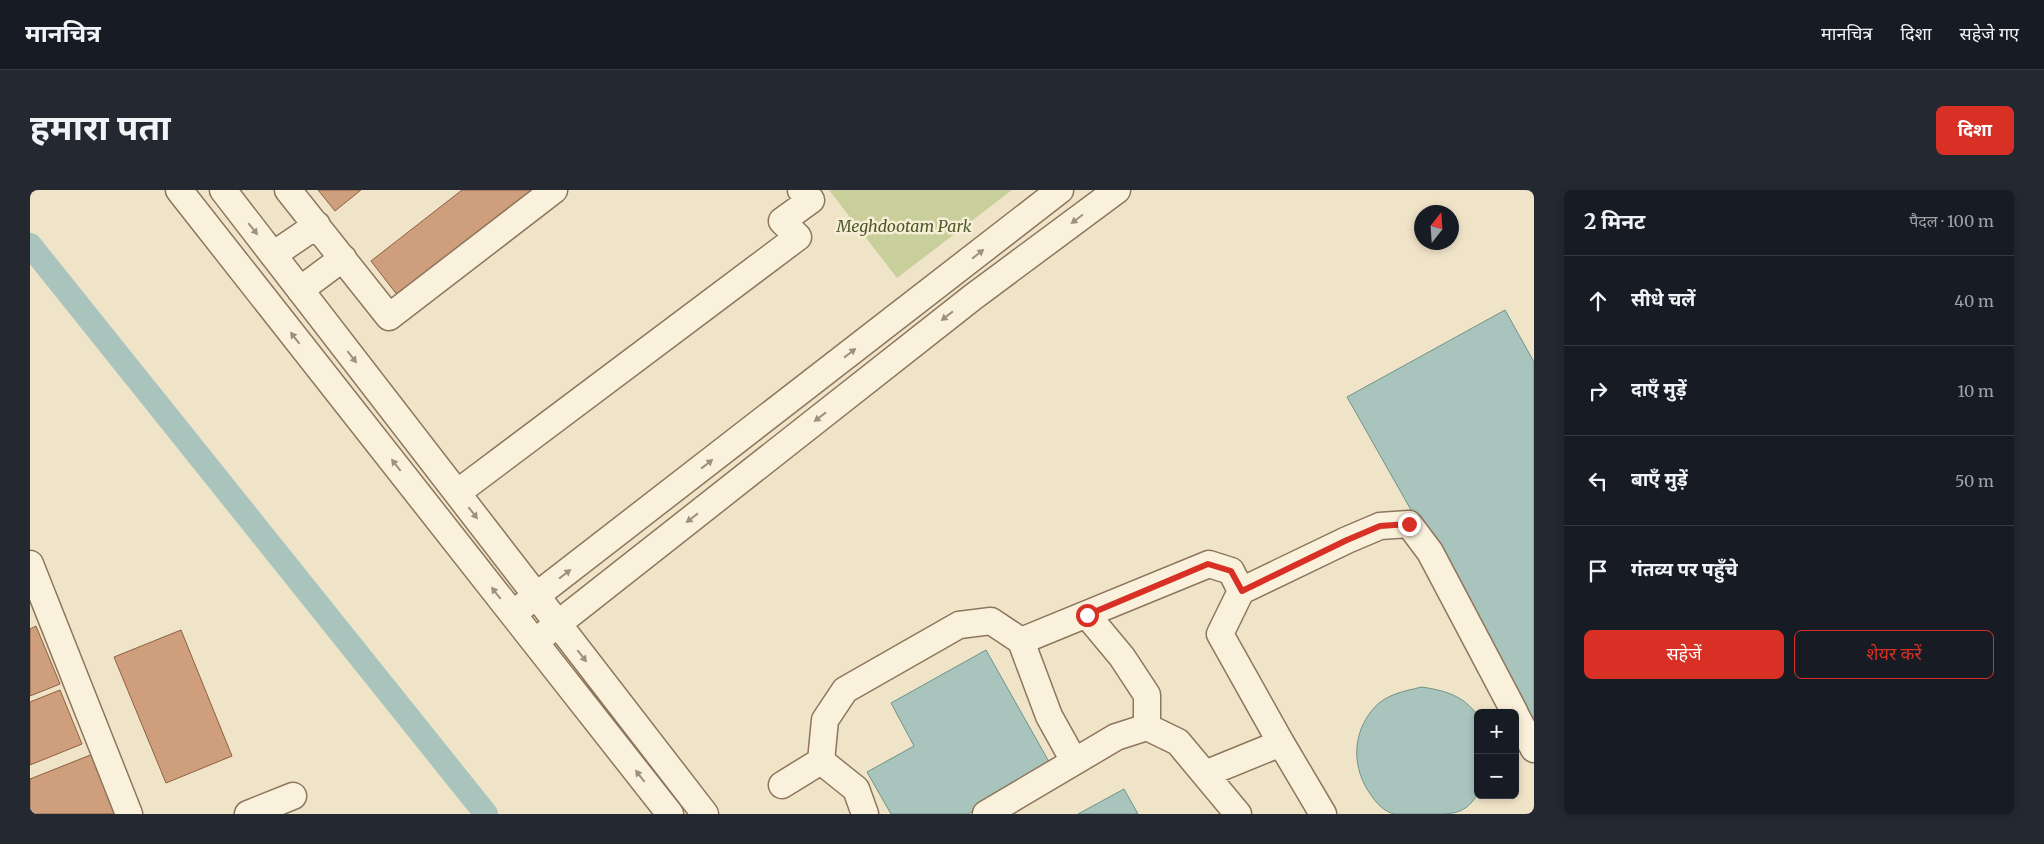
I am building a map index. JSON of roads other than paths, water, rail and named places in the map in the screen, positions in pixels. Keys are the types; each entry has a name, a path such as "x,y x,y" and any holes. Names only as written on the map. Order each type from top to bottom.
{"street":[{"path":"179,190 670,814"},
{"path":"223,190 705,814"},
{"path":"288,190 317,224 389,318 554,190"},
{"path":"457,493 798,237 782,221 811,200 802,190"},
{"path":"513,614 1060,190"},
{"path":"535,642 972,297 1117,190"},
{"path":"273,255 317,224"},
{"path":"300,290 343,258"},
{"path":"1322,814 1220,634 1242,591 1380,526 1409,524 1430,552 1513,709"},
{"path":"30,564 129,814"},
{"path":"1022,641 1208,564 1231,571 1242,591"},
{"path":"1087,615 1122,657 1147,695 1147,727"},
{"path":"821,761 825,720 845,690 959,625 991,621 1022,641 1049,716 1074,761"},
{"path":"1519,721 1534,749"},
{"path":"986,814 1116,736 1147,727 1178,742 1238,814"},
{"path":"1205,774 1282,743"},
{"path":"782,785 821,761"},
{"path":"821,761 856,789 865,814"},
{"path":"248,814 293,796"}],"water":[{"path":"1505,310 1534,362 1534,727 1347,397"},
{"path":"986,650 1052,767 968,814 891,814 867,772 914,746 891,703"},
{"path":"1422,687 1439,690 1460,699 1474,711 1474,799 1464,809 1453,813 1440,814 1394,814 1378,804 1365,785 1360,774 1357,752 1361,729 1366,718 1379,703 1396,694"},
{"path":"1124,789 1138,814 1078,814"}],"waterway":[{"path":"30,245 486,814"}],"park label":[{"name":"Meghdootam Park","path":"904,226"}]}
